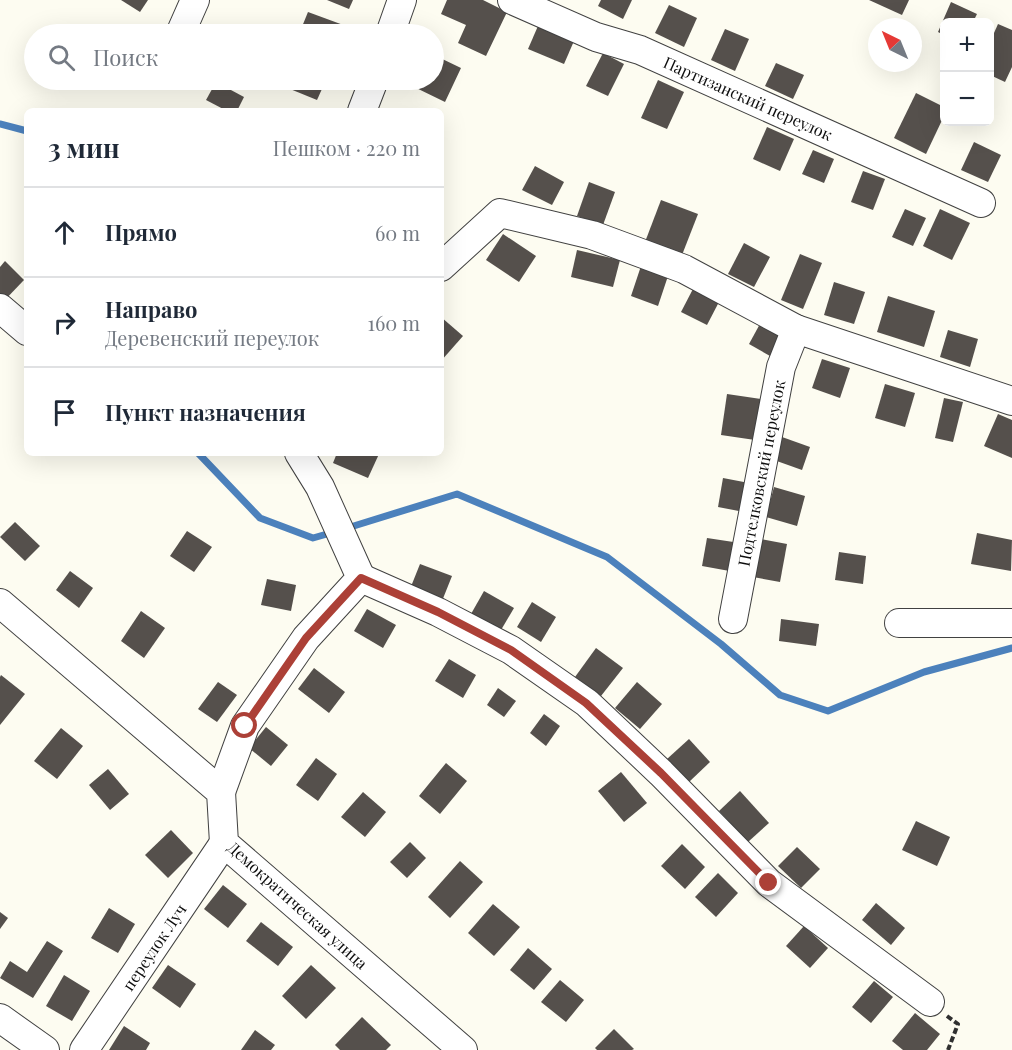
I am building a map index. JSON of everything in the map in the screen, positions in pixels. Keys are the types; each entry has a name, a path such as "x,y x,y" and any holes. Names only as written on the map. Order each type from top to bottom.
{"street":[{"path":"184,24 195,0"},
{"path":"394,24 402,0"},
{"name":"Партизанский переулок","path":"512,0 596,37 640,50 981,203"},
{"path":"363,108 370,90"},
{"path":"444,264 500,213 592,235 684,269 796,329 1012,401"},
{"path":"0,308 24,328"},
{"name":"Подтелковский переулок","path":"733,619 781,367 796,329"},
{"path":"301,456 320,487 361,578 438,612 511,650 586,703 661,773 769,883 930,1002"},
{"path":"0,603 221,792 245,726 306,638 361,578"},
{"path":"899,623 1012,623"},
{"name":"Демократическая улица","path":"221,792 225,843 463,1050"},
{"name":"переулок Луч","path":"84,1050 225,843"},
{"path":"0,1018 45,1050"}],"path":[{"path":"930,1002 958,1024 948,1050"}],"building":[{"path":"121,0 148,0 140,12"},
{"path":"327,0 353,0 349,9"},
{"path":"447,0 483,0 507,12 486,56 458,43 466,25 441,14"},
{"path":"601,0 632,0 623,19 598,6"},
{"path":"869,0 909,0 902,15"},
{"path":"951,2 977,14 975,18 944,18"},
{"path":"669,5 697,18 684,47 655,33"},
{"path":"308,12 341,24 303,24"},
{"path":"998,24 1012,30 1012,67 1005,82 994,77 994,33"},
{"path":"538,26 574,41 564,64 528,49"},
{"path":"725,29 749,39 735,71 711,60"},
{"path":"603,53 624,64 608,96 586,86"},
{"path":"444,60 461,68 445,102 420,90 444,90"},
{"path":"776,63 804,75 793,99 765,86"},
{"path":"658,80 684,92 667,129 641,118"},
{"path":"212,90 231,90 244,97 238,108 221,108 206,100"},
{"path":"292,90 322,90 317,100"},
{"path":"916,93 940,105 940,124 926,154 894,138"},
{"path":"767,127 794,139 780,171 753,159"},
{"path":"974,142 1001,155 988,182 961,170"},
{"path":"813,150 834,159 824,183 802,174"},
{"path":"535,166 564,182 552,205 522,190"},
{"path":"863,171 885,179 873,210 851,202"},
{"path":"589,182 615,192 603,225 577,216"},
{"path":"661,200 698,214 682,255 645,242"},
{"path":"905,209 926,218 913,246 892,237"},
{"path":"940,209 970,223 952,260 923,246"},
{"path":"503,234 536,256 519,282 486,260"},
{"path":"744,243 770,257 754,287 728,274"},
{"path":"577,250 620,260 613,287 571,277"},
{"path":"800,254 822,263 803,309 781,300"},
{"path":"5,261 24,280 2,303 0,301 0,267"},
{"path":"641,266 668,276 658,306 631,296"},
{"path":"834,282 865,292 854,324 824,315"},
{"path":"694,287 720,300 707,325 681,312"},
{"path":"888,296 935,311 924,347 877,332"},
{"path":"444,320 463,336 444,358"},
{"path":"761,322 783,334 770,356 749,344"},
{"path":"948,330 978,339 970,367 940,357"},
{"path":"822,359 850,368 840,398 812,388"},
{"path":"885,384 915,393 905,427 875,418"},
{"path":"727,394 761,399 755,440 721,435"},
{"path":"944,398 963,402 953,442 935,438"},
{"path":"998,414 1012,420 1012,458 984,446"},
{"path":"782,437 810,447 802,470 774,460"},
{"path":"336,456 378,456 368,478 333,463"},
{"path":"723,478 749,483 744,512 718,507"},
{"path":"774,487 805,496 797,526 766,517"},
{"path":"15,522 40,546 25,561 0,537"},
{"path":"187,531 212,547 194,572 170,556"},
{"path":"977,533 1012,540 1011,571 971,564"},
{"path":"707,538 740,543 735,572 702,566"},
{"path":"760,539 787,544 780,582 753,577"},
{"path":"839,552 866,556 863,584 835,580"},
{"path":"420,564 452,576 442,601 410,589"},
{"path":"70,571 93,588 79,608 56,590"},
{"path":"267,579 296,585 291,611 261,605"},
{"path":"484,591 514,608 501,630 471,614"},
{"path":"532,602 556,617 541,642 517,627"},
{"path":"367,609 396,625 383,648 354,631"},
{"path":"141,611 165,628 144,658 121,641"},
{"path":"781,619 819,624 816,646 779,641"},
{"path":"596,648 623,668 601,696 575,677"},
{"path":"449,659 476,675 463,698 435,681"},
{"path":"314,668 345,692 329,713 298,689"},
{"path":"1,675 25,694 0,725 0,677"},
{"path":"218,682 237,695 217,722 198,709"},
{"path":"637,682 662,704 640,729 615,708"},
{"path":"498,688 516,701 504,717 487,705"},
{"path":"544,714 560,726 546,746 530,733"},
{"path":"266,727 288,745 271,766 249,748"},
{"path":"61,728 83,746 57,779 34,761"},
{"path":"689,739 710,762 689,782 667,759"},
{"path":"316,758 337,774 318,801 296,785"},
{"path":"446,763 467,781 440,814 419,796"},
{"path":"108,769 129,794 110,810 89,785"},
{"path":"621,772 647,803 624,822 598,791"},
{"path":"740,791 769,823 748,842 719,811"},
{"path":"363,792 386,812 365,837 341,817"},
{"path":"916,821 950,837 937,866 902,850"},
{"path":"171,830 193,853 168,878 145,855"},
{"path":"410,842 426,858 407,878 390,862"},
{"path":"682,844 705,867 685,889 661,866"},
{"path":"797,847 820,869 801,888 778,866"},
{"path":"460,861 483,882 450,918 428,897"},
{"path":"718,873 738,893 716,917 695,897"},
{"path":"223,885 247,904 228,928 204,909"},
{"path":"876,903 905,928 891,945 862,920"},
{"path":"493,904 520,927 494,956 468,933"},
{"path":"109,908 135,924 118,953 91,938"},
{"path":"0,912 8,918 0,929"},
{"path":"261,922 293,947 278,966 246,941"},
{"path":"804,926 828,948 810,968 786,946"},
{"path":"47,941 63,951 33,998 0,978 10,961 27,972"},
{"path":"528,948 552,969 534,990 510,970"},
{"path":"168,965 196,984 180,1008 152,988"},
{"path":"311,965 336,988 306,1019 282,996"},
{"path":"64,975 90,991 72,1021 46,1006"},
{"path":"560,980 584,1000 566,1022 541,1002"},
{"path":"874,981 893,997 871,1023 852,1007"},
{"path":"915,1013 940,1034 927,1050 903,1050 892,1041"},
{"path":"362,1017 391,1045 386,1050 340,1050 335,1045"},
{"path":"124,1026 150,1043 146,1050 109,1050"},
{"path":"614,1029 634,1049 597,1050 595,1048"},
{"path":"255,1030 275,1045 271,1050 241,1050"}],"waterway":[{"path":"0,124 24,130"},
{"path":"201,456 260,518 313,538 334,532"},
{"path":"344,529 457,494 607,557 721,644 780,695 828,711 924,672 1012,648"}],"route":[{"path":"245,726 306,638 361,578 438,612 511,650 586,703 661,773 769,883"}]}
